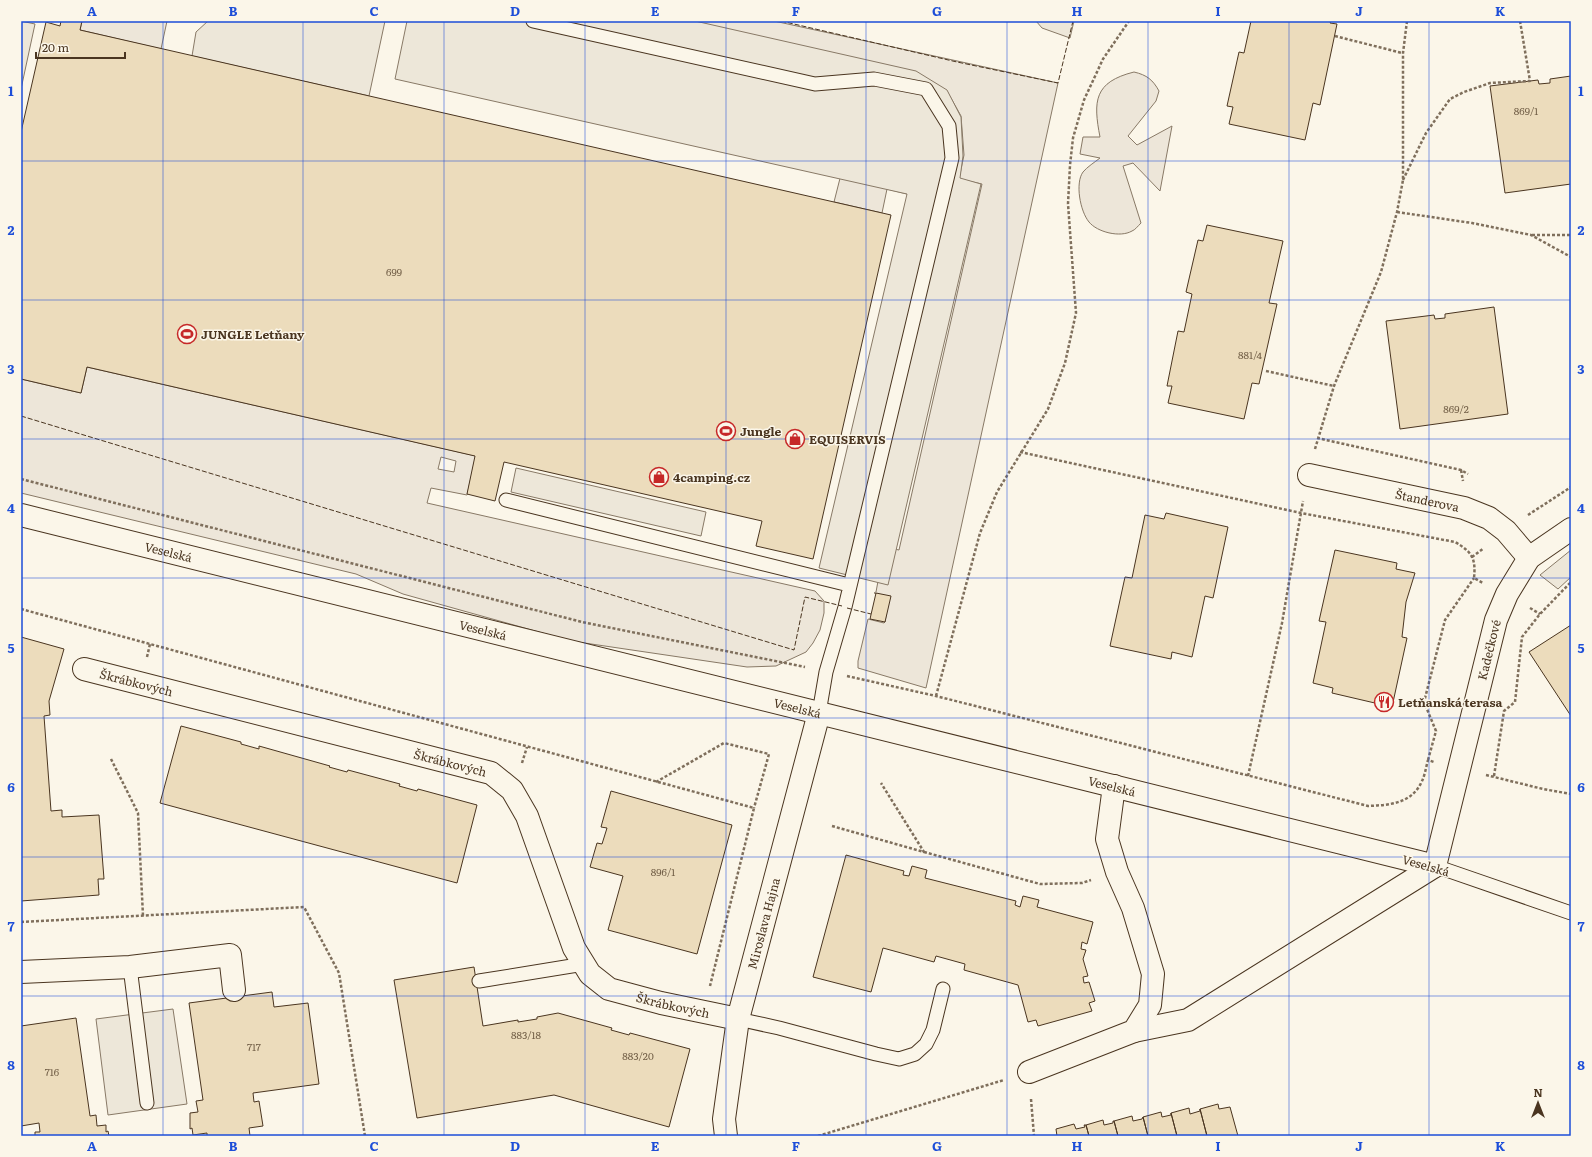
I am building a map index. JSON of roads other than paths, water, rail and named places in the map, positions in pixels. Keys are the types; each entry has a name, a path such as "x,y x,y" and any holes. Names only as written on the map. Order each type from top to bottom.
{"street":[{"name":"Štanderova","path":"1309,475 1464,508 1489,518 1506,530 1529,558"},
{"name":"Veselská","path":"21,515 1435,866"},
{"name":"Kadečkové","path":"1435,866 1496,620 1507,594 1529,558 1571,530"},
{"name":"Škrábkových","path":"84,669 490,773 512,790 527,816 574,948 590,974 609,988 661,1003 738,1019"},
{"name":"Miroslava Hajna","path":"726,1136 724,1119 738,1019 819,713"},
{"path":"1114,786 1107,839 1116,872 1133,908 1153,974 1150,1005 1134,1031"},
{"path":"1029,1072 1134,1031 1188,1020 1435,866"},
{"path":"21,972 130,967 230,955 234,990"}],"lane":[{"path":"533,21 814,84 874,79 926,89 949,126 952,158 849,585 845,607 826,672 819,713"},
{"path":"506,500 849,585"},
{"name":"Veselská","path":"1435,866 1571,914"},
{"path":"479,981 584,964"},
{"path":"130,967 147,1103"},
{"path":"738,1019 900,1059 915,1054 926,1044 933,1030 943,989"}],"place":[{"name":"JUNGLE Letňany","path":"187,334"},
{"name":"Jungle","path":"726,431"},
{"name":"EQUISERVIS","path":"795,439"},
{"name":"4camping.cz","path":"659,477"},
{"name":"Letňanská terasa","path":"1384,702"}]}
